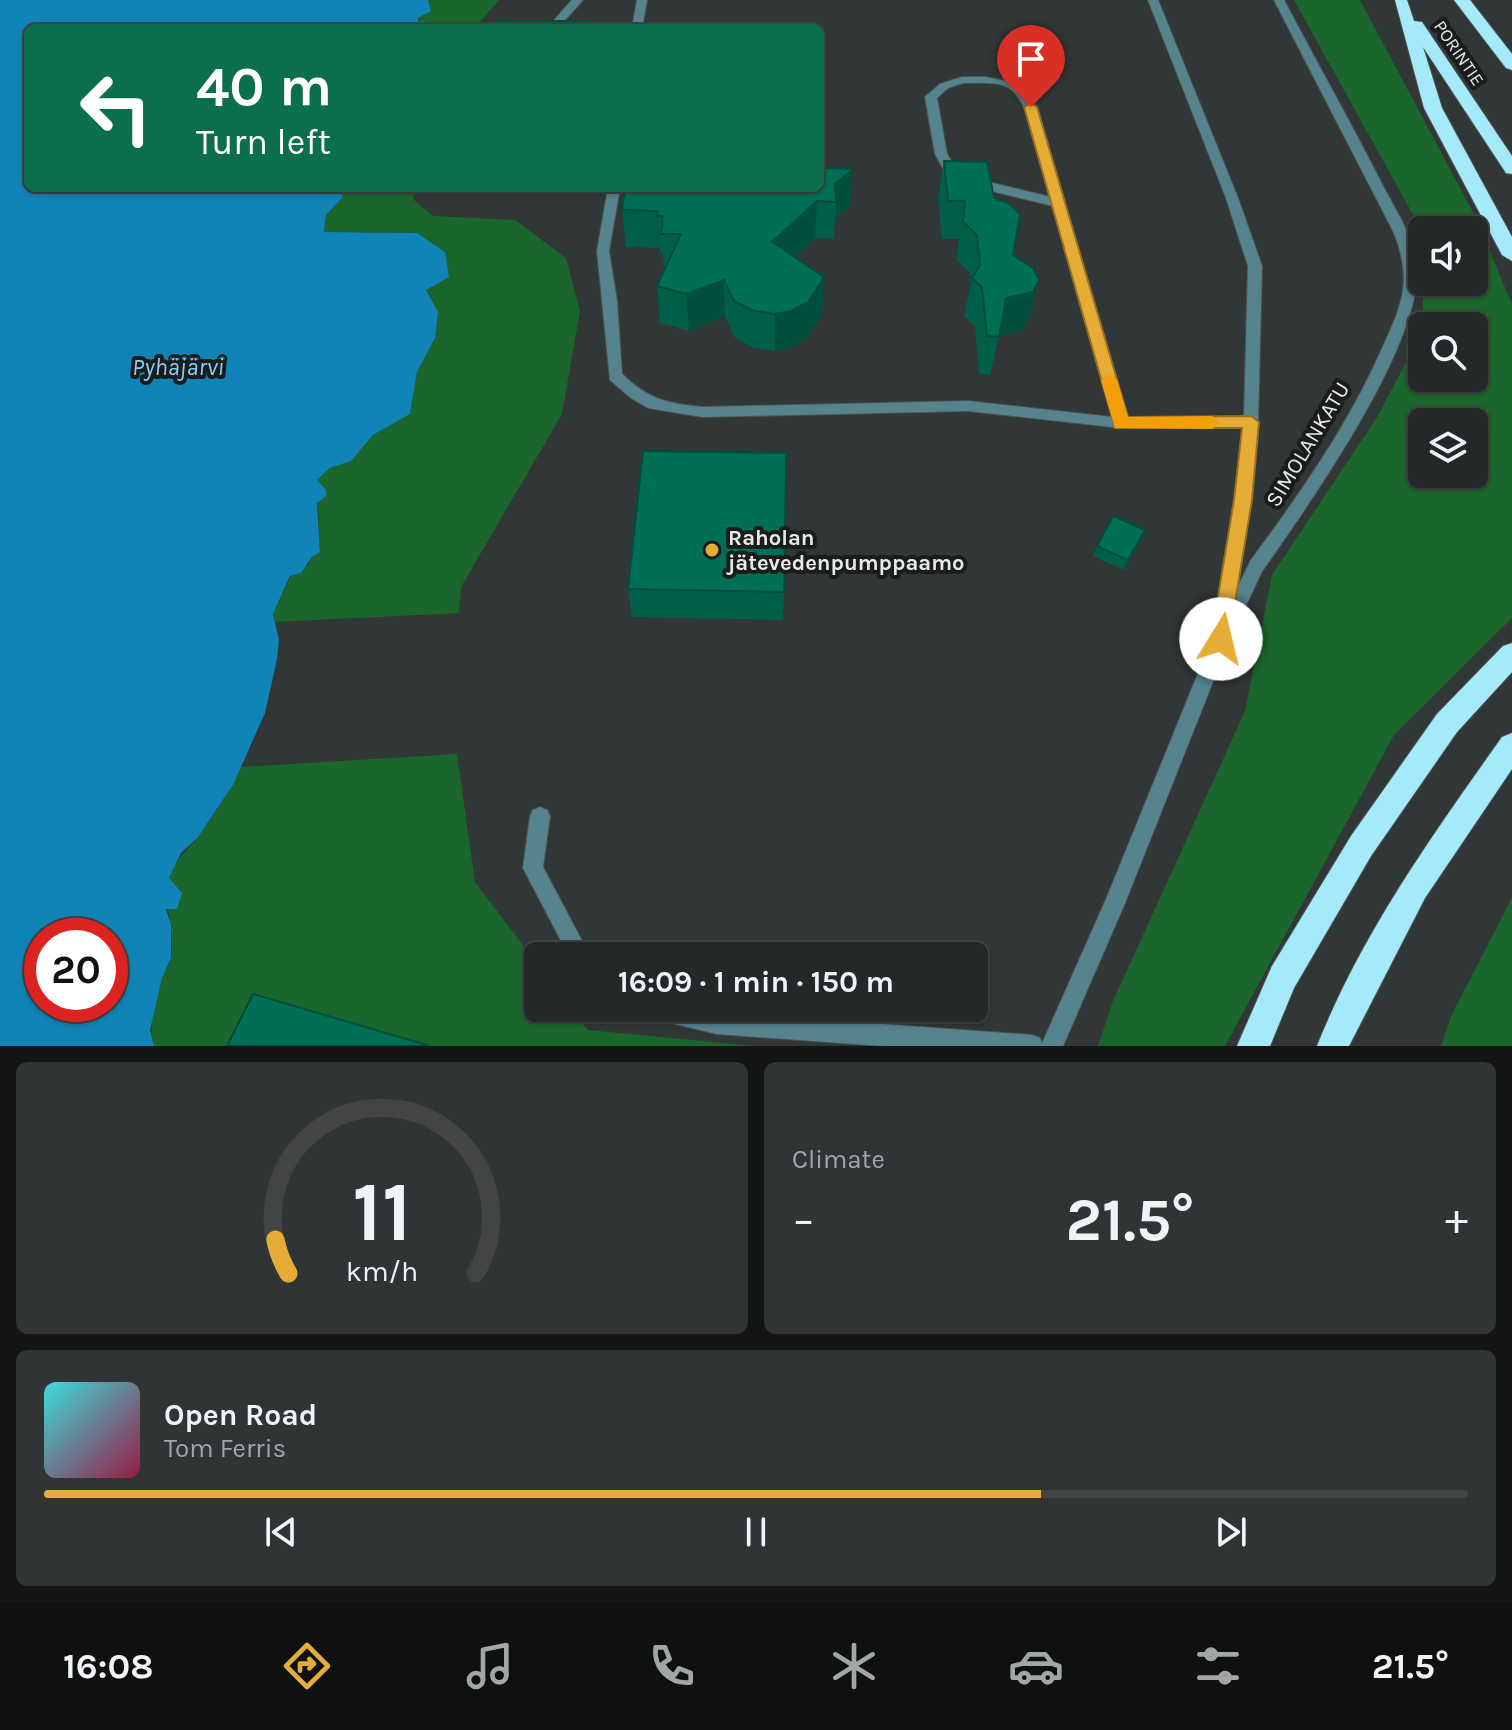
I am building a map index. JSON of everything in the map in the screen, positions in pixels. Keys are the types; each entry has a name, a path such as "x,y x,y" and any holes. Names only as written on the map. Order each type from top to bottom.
{"highway":[{"name":"PORINTIE","path":"1462,0 1512,65"},
{"name":"PORINTIE","path":"1400,1 1512,169"},
{"path":"1400,1 1433,108 1512,255"},
{"path":"1253,1046 1283,977 1361,846 1447,723 1512,654"},
{"path":"1333,1046 1342,1023 1414,887 1512,746"}],"street":[{"path":"556,24 578,0"},
{"path":"638,24 642,0"},
{"path":"1153,0 1232,198 1255,266 1251,422 1243,500 1221,639"},
{"name":"SIMOLANKATU","path":"1052,1046 1115,903 1221,639 1257,565 1303,502 1399,334 1411,278 1410,261 1383,198 1279,0"},
{"path":"1058,203 954,178 941,154 931,97 944,86 962,80 1012,85 1031,107 1121,423"},
{"path":"613,192 603,251 615,376 638,399 660,408 702,412 968,406 1121,423 1251,422"},
{"path":"540,816 533,868 573,942"},
{"path":"713,1022 1032,1046"}],"green space":[{"path":"428,0 499,0 478,24 418,22 418,18 430,11"},
{"path":"1294,0 1360,0 1475,216 1414,216"},
{"path":"340,192 415,192 413,199 433,216 515,220 566,258 580,311 562,414 461,587 459,613 275,622 273,614 291,576 320,552 317,480 330,468 351,461 373,435 410,414 417,372 435,338 417,233 324,232 326,215 343,197"},
{"path":"1488,247 1512,304 1512,618 1394,735 1225,1046 1098,1046 1113,1001 1245,711 1272,575 1376,419 1408,358 1408,392 1488,392 1488,312 1423,312 1423,296 1488,296"},
{"path":"457,754 475,882 524,947 524,1022 582,1022 588,1030 754,1046 154,1046 152,1020 155,1001 172,948 167,899 171,872 222,802 241,767"},
{"path":"1512,898 1512,1046 1441,1046 1452,1014"}],"water":[{"name":"Pyhäjärvi","path":"0,0 428,0 431,11 418,18 418,22 425,21 422,24 24,24 24,192 340,192 343,197 326,215 324,232 417,233 445,252 449,277 426,290 438,312 435,338 417,372 410,414 373,435 351,461 330,468 317,480 326,490 326,496 317,503 320,552 312,557 301,573 290,576 273,614 279,640 265,713 233,785 198,837 181,853 169,878 182,893 177,909 166,909 171,925 171,958 162,978 150,1030 154,1046 0,1046"}],"building":[{"path":"499,21 593,21 593,24 498,24"},
{"path":"944,161 987,162 994,198 1008,203 1020,214 1013,255 1033,268 1039,280 1033,292 1006,298 999,337 987,336 982,287 972,278 980,265 977,235 963,222 965,201 948,201"},
{"path":"824,168 853,169 835,184 836,202 817,201 772,242 824,277 808,302 791,311 775,314 751,310 734,301 724,280 686,294 657,286 681,234 661,234 663,216 657,216 658,211 622,210 624,192 824,192"},
{"name":"Raholan jätevedenpumppaamo","path":"643,451 786,453 784,592 628,589"},
{"path":"1113,516 1145,530 1128,560 1097,546"},
{"path":"253,994 430,1046 227,1046"}],"slow traffic":[{"path":"1109,380 1121,423 1212,423"}],"place":[{"name":"Raholan jätevedenpumppaamo","path":"712,550"}],"route":[{"path":"1031,107 1121,423 1251,422 1243,500 1221,639"}]}
